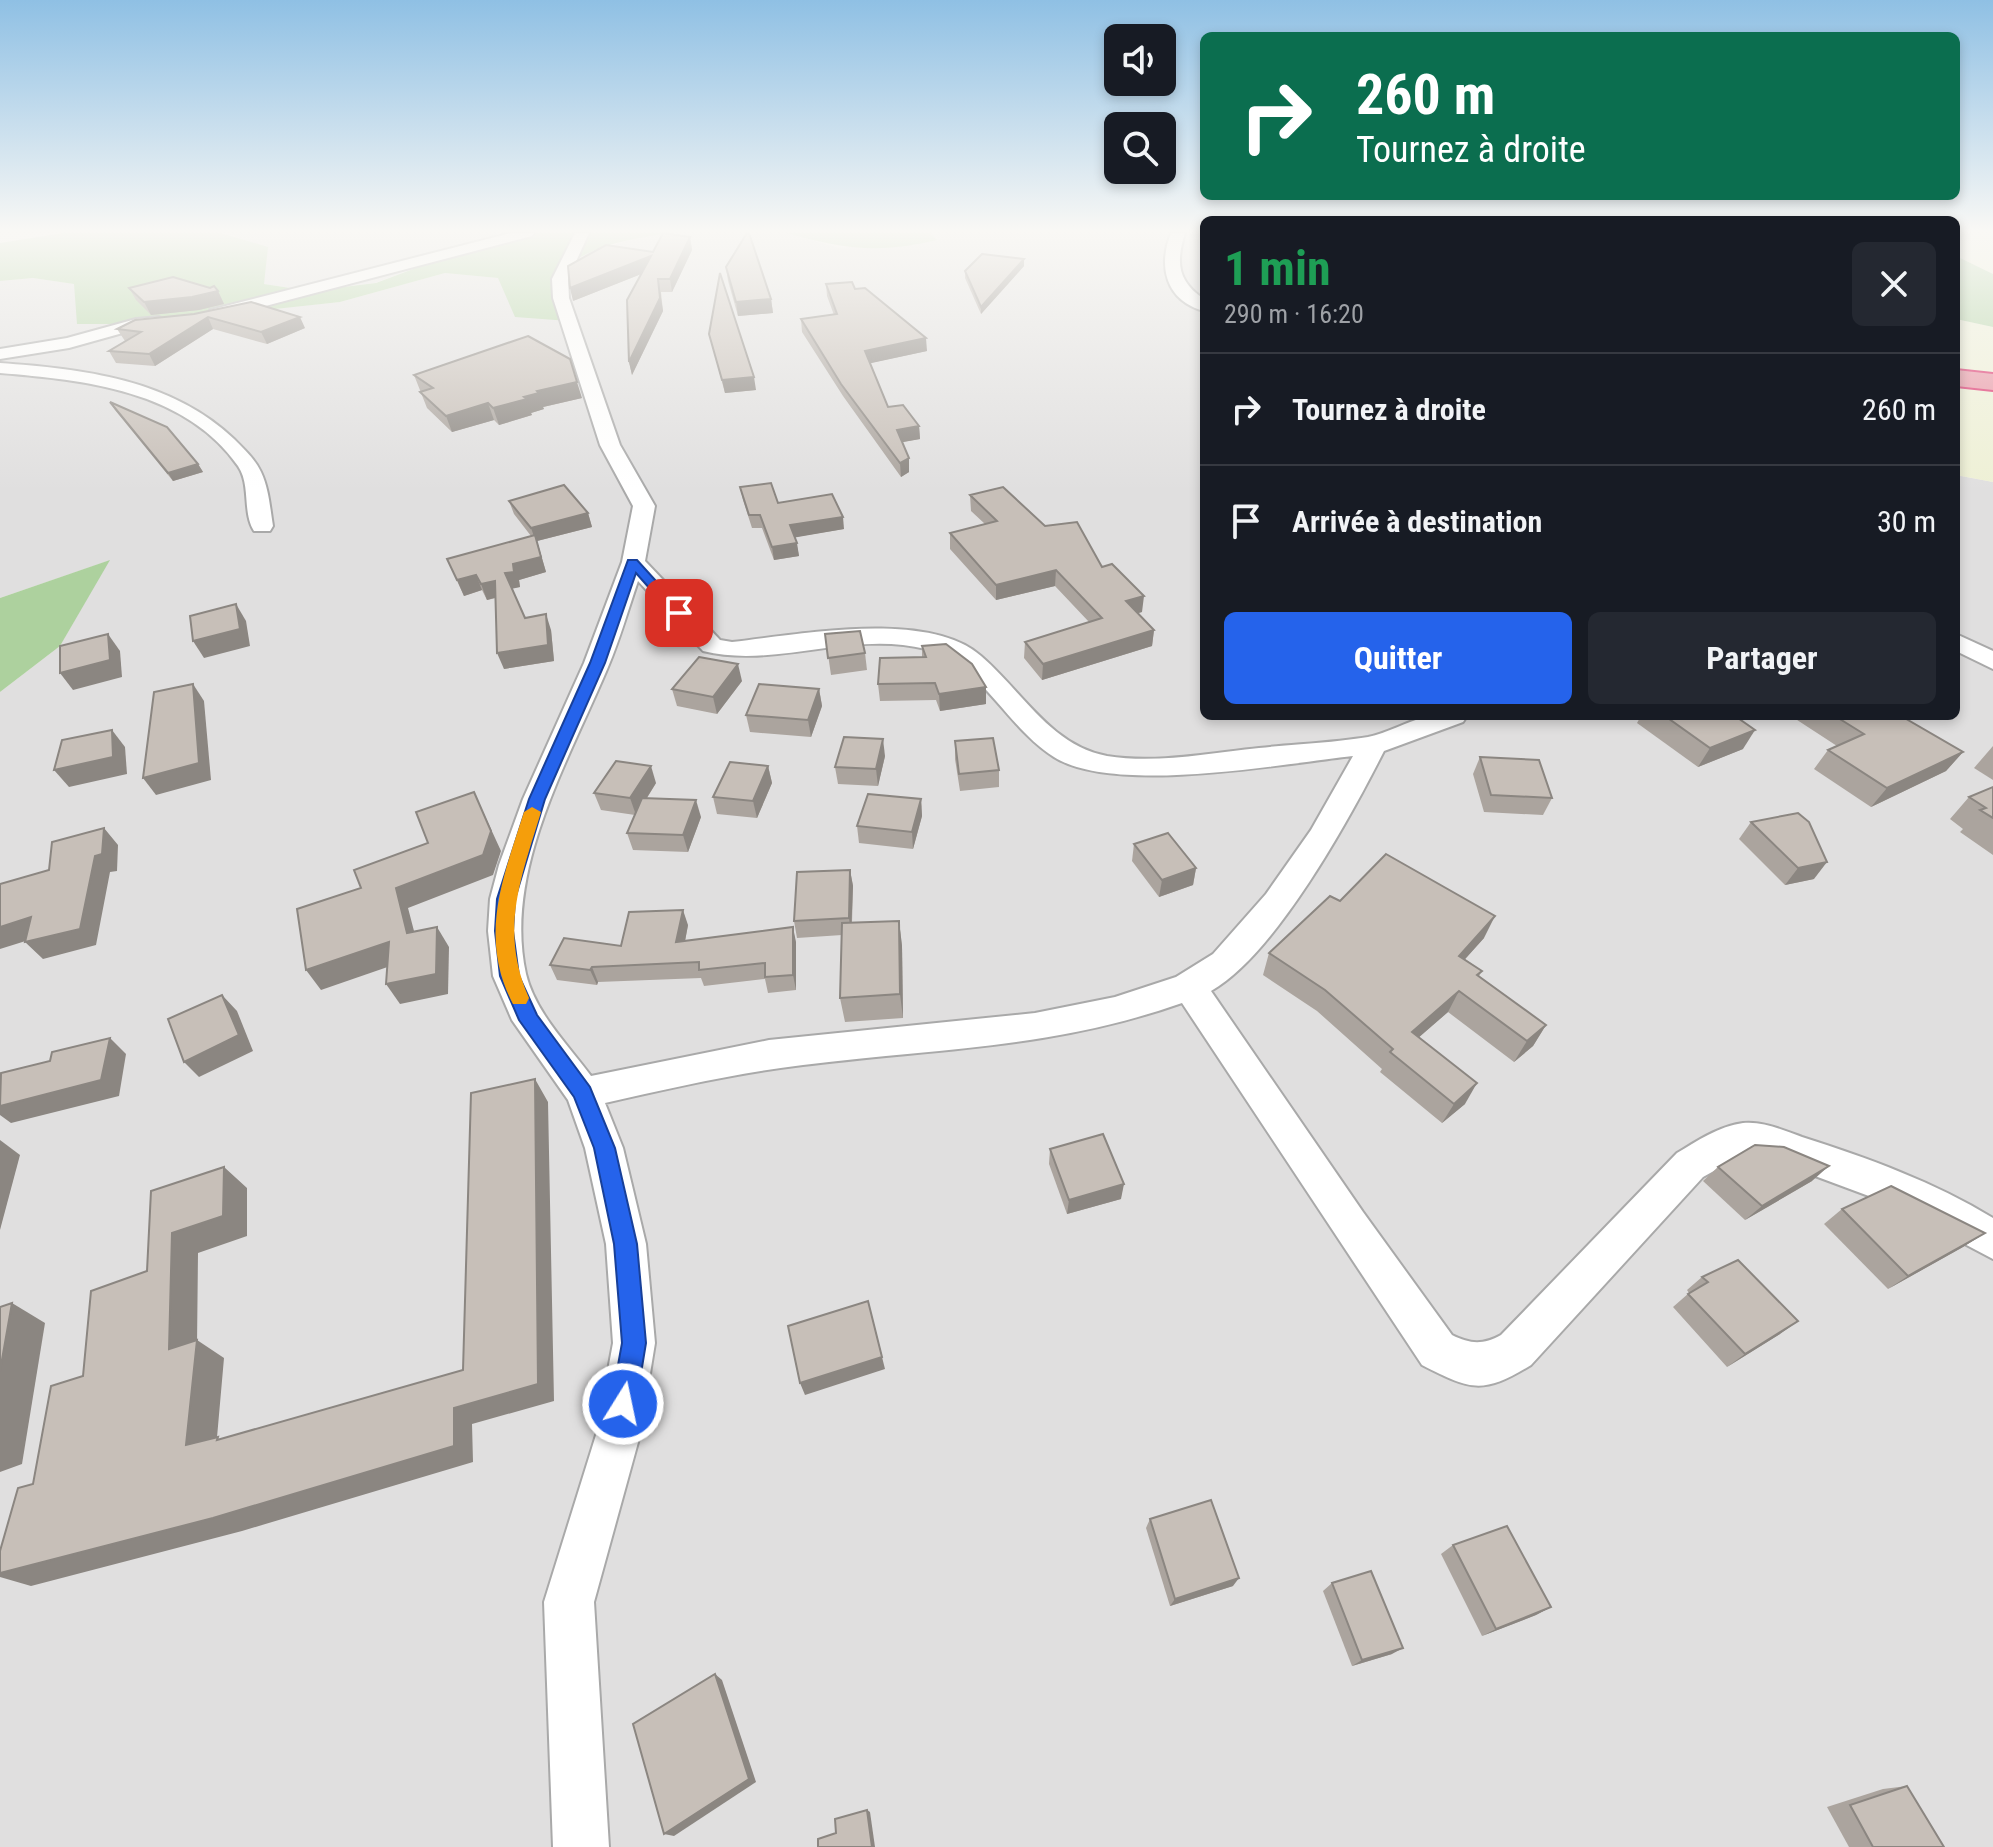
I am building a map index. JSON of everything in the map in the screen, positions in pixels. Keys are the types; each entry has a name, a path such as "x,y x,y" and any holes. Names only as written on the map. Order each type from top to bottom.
{"highway":[{"path":"1960,378 1993,382"}],"street":[{"path":"0,354 69,343 136,324 190,319"},
{"path":"568,319 610,445 644,506 633,562 597,663 537,799 506,899 504,931 510,976 529,1020 583,1093 604,1148 626,1244 634,1343 618,1435 569,1602 581,1847"},
{"path":"0,368 95,381 149,393 184,408 218,431 251,470 262,526"},
{"path":"633,562 712,646 720,650 850,636 904,637 959,652 972,661 1025,719 1065,752 1086,761 1107,765 1167,767 1373,745 1443,720"},
{"path":"1960,643 1993,661"},
{"path":"583,1093 720,1062 833,1047 958,1039 1061,1025 1190,987 1218,969 1238,950 1290,888 1332,824 1373,745"},
{"path":"1190,987 1349,1225 1437,1350 1467,1365 1494,1363 1516,1350 1690,1165 1720,1147 1741,1140 1765,1141 1849,1168 1913,1195 1963,1220 1993,1240"}],"shaded area":[{"path":"0,319 1200,319 1200,720 1960,720 1960,476 1993,482 1993,1847 0,1847 0,692 60,646 108,561 0,598"}],"green space":[{"path":"77,319 181,319 136,324 77,324"},
{"path":"1960,319 1993,319 1993,327 1960,320"},
{"path":"1960,320 1993,327 1993,482 1960,476"},
{"path":"110,560 60,646 0,692 0,598"}],"building":[{"path":"205,319 149,354 109,351 141,332 117,329 135,320"},
{"path":"216,319 294,319 261,332"},
{"path":"628,319 650,319 629,362"},
{"path":"712,319 735,319 754,377 722,380 709,334"},
{"path":"801,319 903,319 926,338 865,351 888,407 903,405 919,426 897,430 909,458 900,463 841,384"},
{"path":"528,336 570,359 577,382 537,391 539,393 524,397 527,399 493,408 488,403 446,416 420,392 433,388 414,375"},
{"path":"110,402 167,427 198,464 168,473"},
{"path":"771,483 778,503 832,494 843,517 790,525 797,543 772,547 760,515 749,515 740,487"},
{"path":"564,485 588,513 531,528 509,501"},
{"path":"1003,487 1045,526 1077,522 1102,567 1112,564 1144,596 1126,601 1154,630 1043,664 1025,642 1102,618 1056,570 996,585 950,533 997,521 970,495"},
{"path":"535,535 541,557 513,564 514,572 505,573 525,618 546,614 548,645 497,653 495,581 481,584 476,575 457,580 447,559"},
{"path":"236,604 240,629 193,641 190,616"},
{"path":"860,631 865,653 828,658 825,634"},
{"path":"108,634 110,660 60,673 60,646"},
{"path":"946,644 972,664 986,687 939,694 935,683 878,684 880,658 926,657 922,646"},
{"path":"699,657 738,664 713,697 672,689"},
{"path":"193,684 199,763 143,778 154,692"},
{"path":"759,684 819,689 808,720 746,715"},
{"path":"1671,720 1741,720 1755,730 1710,748"},
{"path":"1841,720 1908,720 1963,752 1887,788 1828,750 1864,734"},
{"path":"112,730 113,757 54,770 62,740"},
{"path":"844,737 883,739 876,769 835,767"},
{"path":"993,738 999,770 959,774 955,741"},
{"path":"1480,757 1539,760 1552,798 1491,795"},
{"path":"616,761 651,766 630,798 594,793"},
{"path":"730,762 768,766 753,801 713,797"},
{"path":"1993,787 1993,818 1980,810 1986,808 1969,797"},
{"path":"474,792 491,831 483,855 396,888 407,933 437,927 436,974 386,984 389,942 306,970 297,909 361,888 354,870 428,843 416,812"},
{"path":"868,794 921,799 912,832 857,826"},
{"path":"642,798 696,800 683,835 627,833"},
{"path":"1798,813 1809,822 1827,862 1798,868 1751,822"},
{"path":"104,828 102,854 95,856 80,929 25,942 31,917 0,927 0,884 49,870 52,842"},
{"path":"1168,833 1196,868 1162,880 1134,844"},
{"path":"1386,854 1495,916 1459,956 1482,971 1477,975 1546,1025 1527,1041 1459,991 1412,1032 1477,1083 1454,1104 1390,1052 1393,1049 1325,990 1269,953 1330,896 1340,901"},
{"path":"850,870 849,918 794,921 797,872"},
{"path":"683,910 676,942 793,927 793,975 765,977 765,963 699,970 699,962 592,967 590,970 550,965 564,938 621,946 629,912"},
{"path":"899,921 900,994 840,998 842,923"},
{"path":"222,995 239,1035 184,1062 168,1019"},
{"path":"110,1038 101,1080 0,1106 1,1073 50,1061 52,1052"},
{"path":"535,1079 538,1384 454,1408 454,1446 213,1518 0,1573 0,1551 18,1488 33,1484 51,1386 83,1376 91,1291 147,1271 151,1191 224,1167 223,1216 172,1233 169,1349 197,1340 186,1445 218,1437 217,1440 463,1370 471,1093"},
{"path":"1103,1134 1124,1184 1069,1200 1050,1149"},
{"path":"1755,1145 1784,1147 1829,1166 1762,1206 1718,1167"},
{"path":"1891,1186 1985,1233 1908,1276 1842,1209"},
{"path":"1738,1260 1798,1321 1745,1354 1688,1294 1708,1282 1702,1277"},
{"path":"868,1301 882,1357 800,1383 788,1326"},
{"path":"12,1303 0,1371 0,1307"},
{"path":"1211,1500 1239,1578 1175,1599 1150,1519"},
{"path":"1507,1526 1551,1607 1496,1629 1453,1545"},
{"path":"1371,1571 1403,1648 1362,1660 1332,1583"},
{"path":"715,1674 749,1779 664,1834 633,1724"},
{"path":"1907,1786 1944,1847 1873,1847 1850,1805"},
{"path":"867,1810 872,1847 818,1847 818,1839 836,1833 835,1819"}],"slow traffic":[{"path":"520,998 510,976 504,931 506,899 532,812"}],"route":[{"path":"623,1404 634,1343 626,1244 604,1148 583,1093 529,1020 510,976 504,931 506,899 514,865 537,799 597,663 633,562 679,613"}]}
